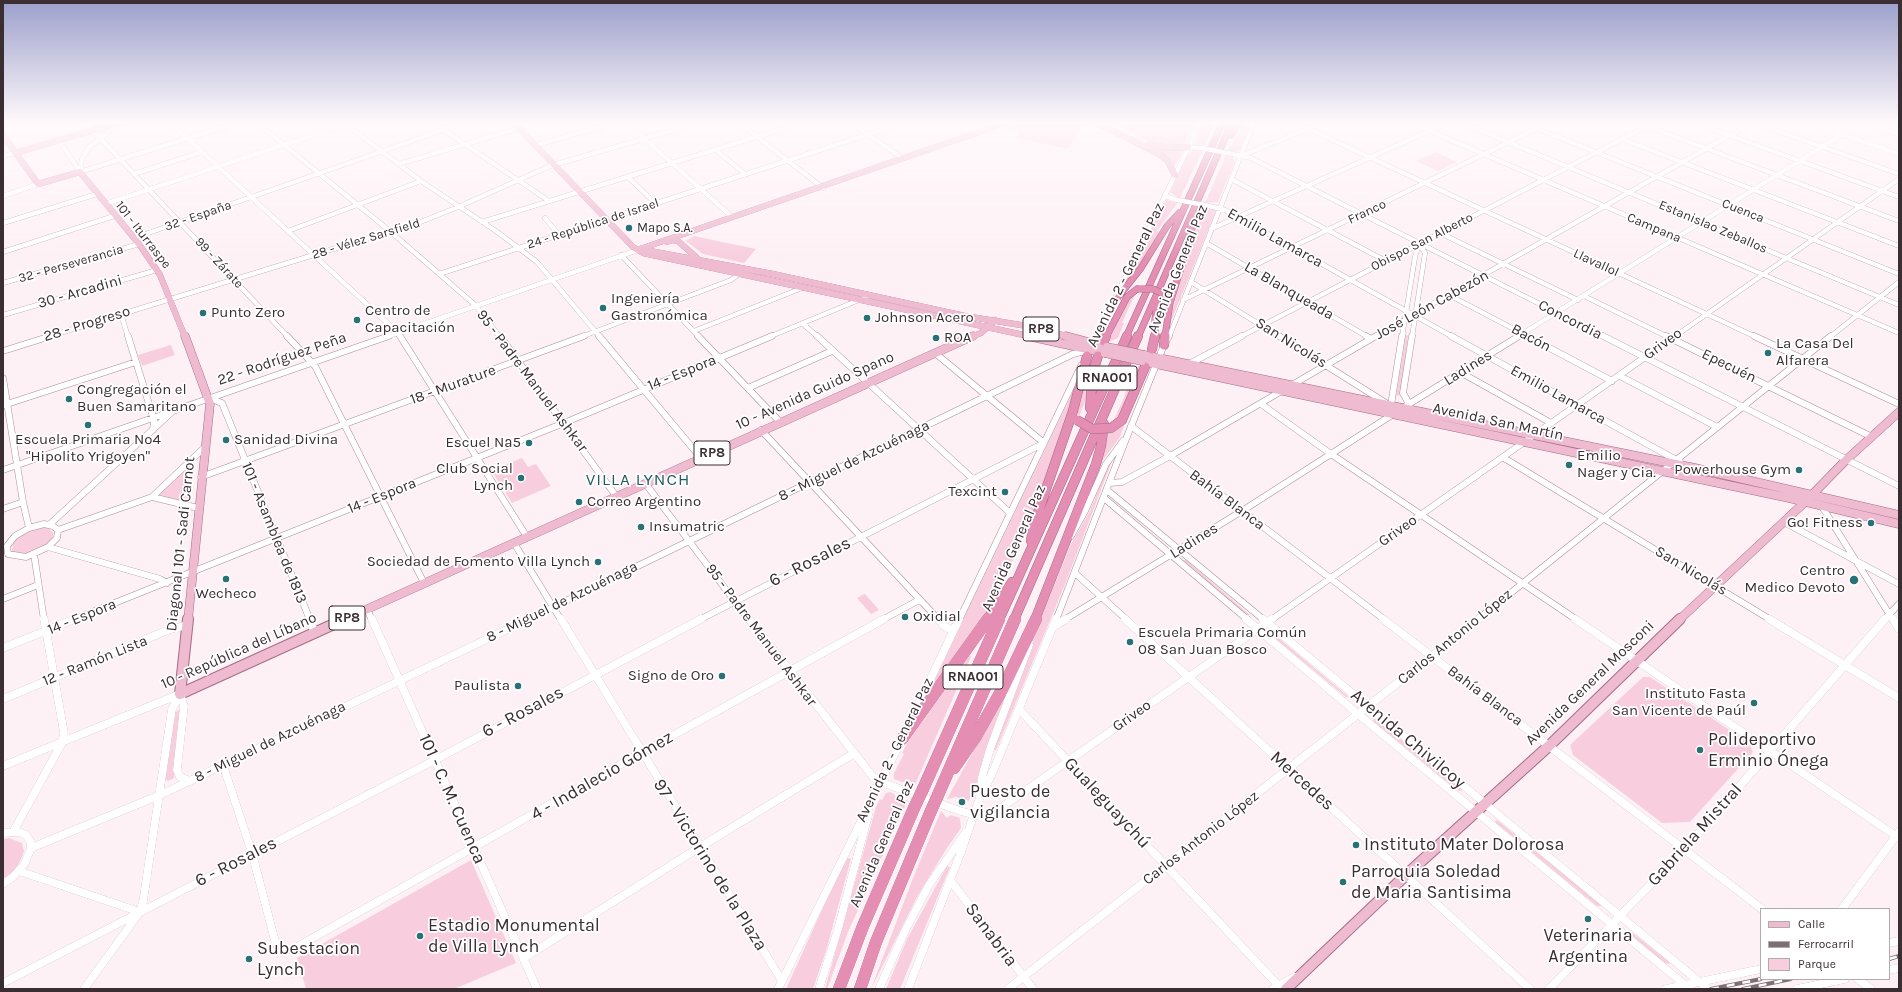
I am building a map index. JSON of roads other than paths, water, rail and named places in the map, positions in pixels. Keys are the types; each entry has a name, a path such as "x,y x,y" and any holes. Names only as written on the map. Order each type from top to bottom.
{"highway":[{"name":"Avenida General Paz","path":"839,989 866,919 914,808 1202,168"},
{"name":"Avenida General Paz","path":"860,989 876,942 930,813 1212,168"},
{"path":"1164,346 1170,303 1194,223 1197,202"},
{"path":"1111,306 1141,268 1167,226 1185,206"},
{"path":"1152,349 1155,339 1155,319 1160,285"},
{"path":"1080,438 1091,405 1093,372 1127,297 1137,289 1153,289 1166,295 1170,303"},
{"path":"1030,551 1032,527 1075,416 1090,349"},
{"path":"1075,416 1086,427 1092,429 1111,428 1119,423 1124,416 1144,361"},
{"path":"945,780 964,755 980,729 1004,686 1038,614 1064,551 1096,464 1101,446 1105,413"},
{"path":"902,739 954,671 999,600 1023,566"}],"main road":[{"path":"27,168 38,184 80,172"},
{"name":"RP8","path":"558,168 633,247 652,256 1090,349"},
{"name":"22 - Rodríguez Peña","path":"638,250 651,248 676,240 874,168"},
{"name":"22 - Rodríguez Peña","path":"638,250 877,168"},
{"path":"1171,168 1175,175"},
{"name":"101 - Iturraspe","path":"80,172 114,216 139,244 157,270 171,298 208,398"},
{"path":"676,240 700,259"},
{"path":"638,250 700,259"},
{"name":"RP8","path":"700,259 979,318 1052,331 1090,349"},
{"name":"10 - Avenida Guido Spano","path":"644,483 981,333 995,320"},
{"path":"1066,344 1072,349 1073,354"},
{"name":"Avenida San Martín","path":"1090,349 1104,349 1144,361 1189,364 1391,405 1407,406 1534,436 1675,462 1686,466 1899,515"},
{"name":"Avenida San Martín","path":"1157,361 1283,390 1822,505 1899,524"},
{"name":"Diagonal 101 - Sadi Carnot","path":"180,694 201,477 210,407 208,398"},
{"name":"Avenida General Mosconi","path":"1279,988 1301,974 1406,875 1550,745 1637,660 1805,502 1846,460 1899,412"},
{"name":"RP8","path":"616,496 644,483"},
{"name":"10 - República del Líbano","path":"180,694 616,496"}],"street":[{"name":"101 - Iturraspe","path":"78,168 80,172"},
{"path":"81,168 80,172 91,168"},
{"name":"99 - Zárate","path":"129,168 312,362 424,584"},
{"path":"134,174 152,168"},
{"path":"105,204 212,168"},
{"path":"221,168 251,198 288,230 397,332 527,537"},
{"name":"95 - Padre Manuel Ashkar","path":"313,168 356,205 391,232 475,305 519,360 616,496"},
{"name":"32 - España","path":"134,238 336,168"},
{"path":"405,168 537,262 701,458"},
{"path":"499,168 549,201"},
{"name":"28 - Vélez Sarsfield","path":"171,298 391,232 458,207 516,180 546,168"},
{"path":"482,222 655,168"},
{"path":"678,168 732,217"},
{"path":"738,168 745,174"},
{"name":"24 - República de Israel","path":"439,274 764,168"},
{"path":"798,168 822,187"},
{"name":"Avenida 2 - General Paz","path":"780,985 872,803 953,631 1178,168"},
{"name":"Avenida General Paz","path":"908,989 970,828 980,797 1054,627 1131,426 1157,361 1169,337 1235,168"},
{"name":"Concordia","path":"1272,168 1899,486"},
{"path":"1211,229 1348,168"},
{"name":"Llavallol","path":"1394,168 1899,404"},
{"name":"Franco","path":"1183,300 1251,269 1362,214 1460,168"},
{"name":"Campana","path":"1515,168 1899,333"},
{"name":"Obispo San Alberto","path":"1189,364 1566,168"},
{"name":"Estanislao Zeballos","path":"1571,168 1899,305"},
{"name":"Cuenca","path":"1636,168 1899,274"},
{"name":"José León Cabezón","path":"1110,483 1122,482 1170,456 1371,339 1672,168"},
{"path":"1699,168 1899,246"},
{"path":"1760,168 1899,221"},
{"name":"Ladines","path":"1054,627 1242,511 1460,372 1703,223 1789,168"},
{"path":"1821,168 1899,197"},
{"path":"1883,168 1899,174"},
{"path":"628,177 655,203"},
{"path":"1231,179 1386,261"},
{"name":"Griveo","path":"881,782 974,815 984,816 991,814 1504,458 1671,338 1899,179"},
{"path":"288,230 421,181"},
{"path":"3,196 38,184"},
{"path":"3,223 97,194"},
{"name":"Emilio Lamarca","path":"1165,194 1168,197 1177,200 1220,208 1675,462"},
{"path":"3,252 114,216"},
{"path":"545,218 559,235"},
{"path":"1440,233 1578,300"},
{"name":"La Blanqueada","path":"1206,243 1371,339"},
{"name":"32 - Perseverancia","path":"3,283 139,244"},
{"path":"1395,414 1391,405 1415,257 1420,244"},
{"path":"1407,406 1403,393 1414,315 1425,253 1420,244"},
{"name":"22 - Rodríguez Peña","path":"3,470 397,332 638,250"},
{"path":"1404,252 1424,259"},
{"path":"621,255 780,422"},
{"name":"18 - Murature","path":"201,477 596,332 731,280 740,275 745,268"},
{"name":"30 - Arcadini","path":"3,315 157,270"},
{"name":"San Nicolás","path":"1191,282 1391,405"},
{"name":"Carlos Antonio López","path":"1008,989 1432,656 1899,282"},
{"path":"694,331 802,288"},
{"name":"14 - Espora","path":"3,648 478,458 871,295"},
{"name":"Bacón","path":"1449,295 1612,381"},
{"name":"Epecuén","path":"1584,296 1872,437"},
{"name":"28 - Progreso","path":"3,351 171,298"},
{"path":"1417,301 1431,305"},
{"path":"121,314 153,417 153,430"},
{"path":"802,324 1010,513"},
{"name":"8 - Miguel de Azcuénaga","path":"31,848 160,795 190,781 552,608 1073,354 1090,349"},
{"path":"748,388 832,351"},
{"path":"935,353 1044,443"},
{"path":"5,405 136,362"},
{"path":"1460,372 1551,423"},
{"path":"1620,376 1717,427"},
{"path":"3,378 5,405 29,528"},
{"name":"101 - Asamblea de 1813","path":"208,398 222,403 315,633"},
{"path":"1261,404 1331,454 1522,584 1898,835 1843,908"},
{"path":"58,530 57,538 48,547 34,554 18,557 12,556 4,551 15,536 29,528 49,524 176,409"},
{"name":"Bahía Blanca","path":"1131,426 1550,745 1761,908"},
{"path":"761,430 919,600 944,626 953,631"},
{"path":"1064,551 1085,511 1106,464 1114,452 1126,439"},
{"name":"6 - Rosales","path":"3,983 252,853 435,760 594,674 1044,443"},
{"path":"58,530 152,497 205,447"},
{"name":"San Nicolás","path":"1504,458 1899,698"},
{"name":"95 - Padre Manuel Ashkar","path":"644,483 853,754 869,774 881,782"},
{"name":"Avenida Chivilcoy","path":"1107,490 1180,549 1708,989"},
{"path":"1813,494 1822,505 1899,629"},
{"path":"152,497 198,508"},
{"name":"Avenida Chivilcoy","path":"1104,498 1358,714 1688,987"},
{"path":"3,509 23,502"},
{"path":"1784,522 1899,584"},
{"path":"49,524 58,530"},
{"name":"97 - Victorino de la Plaza","path":"514,543 552,608 594,674 640,753 700,847 780,985"},
{"path":"48,547 160,579 167,583"},
{"path":"13,832 62,743 64,733 56,677 38,585 34,554"},
{"name":"Mercedes","path":"1075,573 1530,989"},
{"path":"3,599 38,585"},
{"name":"4 - Indalecio Gómez","path":"252,853 275,942 278,947 285,950 294,948 475,848 640,753 919,600"},
{"name":"Gabriela Mistral","path":"1549,989 1613,925 1684,850 1889,613 1899,604"},
{"name":"101 - C. M. Cuenca","path":"367,609 537,989"},
{"path":"980,797 982,777 990,749 1031,640 1038,614"},
{"name":"12 - Ramón Lista","path":"3,699 168,630 187,625"},
{"name":"10 - República del Líbano","path":"3,766 180,694"},
{"name":"Diagonal 101 - Sadi Carnot","path":"180,694 184,706 177,770 180,777 190,781"},
{"name":"Diagonal 101 - Sadi Carnot","path":"140,912 143,902 160,795 172,709 180,694"},
{"name":"Gualeguaychú","path":"1019,708 1279,988"},
{"path":"524,958 700,847 853,754"},
{"path":"223,765 252,853"},
{"name":"Avenida General Paz","path":"819,989 838,929 872,803"},
{"name":"Avenida General Paz","path":"879,989 904,933 929,885 954,848 970,828"},
{"path":"3,833 13,832 26,835 30,841 31,848 29,856 19,871 3,884"},
{"path":"19,871 140,912 84,989"},
{"name":"Sanabria","path":"950,880 1033,989"},
{"path":"1666,989 1688,987 1700,982 1760,969"},
{"name":"Avenida General Mosconi","path":"1294,989 1301,974"},
{"path":"1797,989 1840,980"},
{"path":"1859,980 1871,989"}],"railway":[{"path":"1890,959 1899,956"},
{"path":"1711,989 1760,979"},
{"path":"1743,989 1786,980"}],"place":[{"name":"Mapo S.A.","path":"629,228"},
{"name":"Ingeniería Gastronómica","path":"603,308"},
{"name":"Punto Zero","path":"203,313"},
{"name":"Johnson Acero","path":"867,318"},
{"name":"Centro de Capacitación","path":"357,320"},
{"name":"ROA","path":"936,338"},
{"name":"La Casa Del Alfarera","path":"1768,353"},
{"name":"Congregación el Buen Samaritano","path":"69,399"},
{"name":"Escuela Primaria Nº4 \"Hipolito Yrigoyen\"","path":"88,425"},
{"name":"Sanidad Divina","path":"226,440"},
{"name":"Escuel Nª5","path":"529,443"},
{"name":"Emilio Nager y Cia.","path":"1569,465"},
{"name":"Powerhouse Gym","path":"1799,470"},
{"name":"Club Social Lynch","path":"521,478"},
{"name":"Texcint","path":"1005,492"},
{"name":"Correo Argentino","path":"579,502"},
{"name":"Go! Fitness","path":"1871,523"},
{"name":"Insumatric","path":"641,527"},
{"name":"Sociedad de Fomento Villa Lynch","path":"598,562"},
{"name":"Wecheco","path":"226,579"},
{"name":"Centro Medico Devoto","path":"1854,580"},
{"name":"Oxidial","path":"905,617"},
{"name":"Escuela Primaria Común 08 San Juan Bosco","path":"1130,642"},
{"name":"Signo de Oro","path":"722,676"},
{"name":"Paulista","path":"518,686"},
{"name":"Instituto Fasta San Vicente de Paúl","path":"1754,703"},
{"name":"Polideportivo Erminio Ónega","path":"1700,750"},
{"name":"Puesto de vigilancia","path":"962,802"},
{"name":"Instituto Mater Dolorosa","path":"1356,845"},
{"name":"Parroquia Soledad de Maria Santisima","path":"1343,882"},
{"name":"Veterinaria Argentina","path":"1588,919"},
{"name":"Estadio Monumental de Villa Lynch","path":"420,936"},
{"name":"Subestacion Lynch","path":"249,959"}],"district":[{"name":"VILLA LYNCH","path":"638,480"}]}
